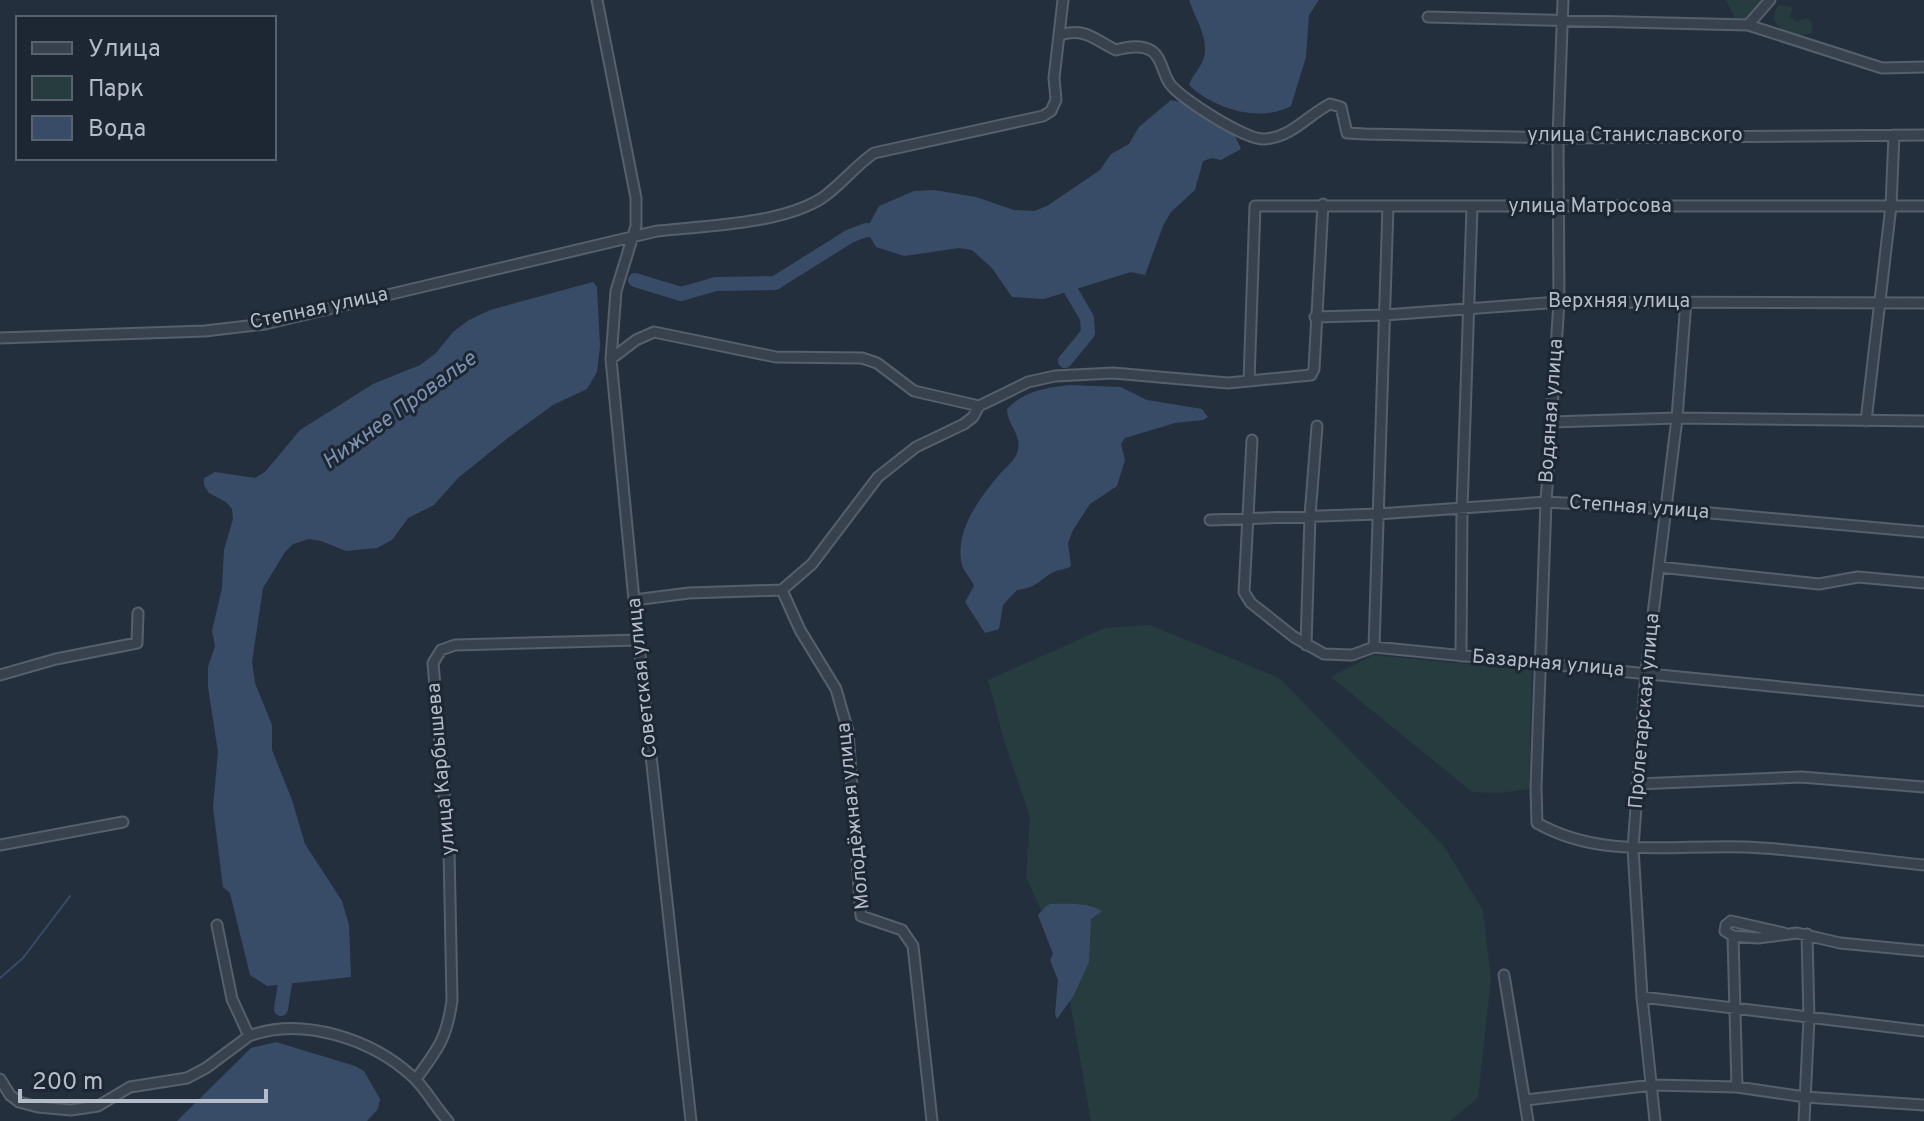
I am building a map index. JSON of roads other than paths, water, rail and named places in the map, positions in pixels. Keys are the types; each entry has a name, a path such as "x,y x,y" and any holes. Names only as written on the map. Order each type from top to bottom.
{"street":[{"path":"597,0 636,198 633,236"},
{"name":"Степная улица","path":"0,338 205,331 265,324 633,236 720,225 791,211 823,197 856,165 874,153 1043,116 1051,111 1056,100 1054,78 1063,0"},
{"name":"Водяная улица","path":"1563,0 1558,138 1559,302 1546,502 1537,823 1558,835 1591,844 1633,848"},
{"path":"1748,25 1770,0"},
{"path":"1428,17 1748,25 1882,68 1924,67"},
{"name":"улица Станиславского","path":"1060,35 1079,32 1098,38 1116,50 1132,46 1153,52 1172,87 1253,138 1263,140 1287,133 1330,104 1341,107 1347,133 1558,138 1924,135"},
{"path":"1866,421 1891,206 1894,135"},
{"path":"634,600 689,593 782,590 812,564 878,477 916,447 954,431 973,417 979,406 1028,382 1069,375 1113,373 1228,383 1311,375 1314,369 1323,204"},
{"name":"улица Матросова","path":"1249,381 1255,206 1924,206"},
{"path":"1374,647 1388,206"},
{"path":"1461,656 1462,509 1472,207"},
{"name":"Советская улица","path":"633,236 616,291 611,359 691,1121"},
{"name":"Пролетарская улица","path":"1655,1121 1642,997 1633,848 1646,672 1677,418 1686,301"},
{"name":"Верхняя улица","path":"1315,317 1559,302 1924,303"},
{"path":"611,359 636,340 654,332 776,357 849,356 877,363 914,391 979,406"},
{"path":"1551,422 1677,418 1924,421"},
{"path":"1306,645 1310,516 1317,426"},
{"path":"1248,517 1252,440"},
{"name":"Степная улица","path":"1210,520 1378,514 1546,502 1666,509 1924,532"},
{"name":"Базарная улица","path":"1248,517 1244,592 1251,603 1306,645 1324,654 1352,655 1374,647 1924,701"},
{"path":"1659,567 1819,584 1858,577 1924,583"},
{"name":"Молодёжная улица","path":"782,590 800,630 836,689 846,720 853,775 861,916 902,930 913,946 932,1121"},
{"path":"0,675 56,659 137,643 138,613"},
{"name":"улица Карбышева","path":"416,1079 441,1045 452,1000 449,850 433,663 441,650 455,645 639,640"},
{"path":"1637,784 1801,777 1924,787"},
{"path":"0,845 123,822"},
{"path":"1633,848 1747,847 1924,865"},
{"path":"1784,933 1758,938 1733,936 1725,931 1731,921 1840,943 1924,951"},
{"path":"217,925 232,999 249,1036"},
{"path":"1804,1121 1809,1019 1807,934"},
{"path":"1733,936 1737,1087"},
{"path":"1504,975 1528,1121"},
{"path":"1642,997 1924,1031"},
{"path":"0,1079 10,1095 19,1102 71,1110 98,1106 130,1087 187,1078 249,1036 283,1028 308,1029 384,1056 416,1079 448,1121"},
{"path":"1526,1100 1653,1085 1737,1087 1805,1097 1924,1105"},
{"path":"65,1121 71,1110"}],"water":[{"path":"1189,0 1319,0 1309,15 1306,57 1291,106 1266,113 1238,111 1211,101 1189,85 1203,61 1205,50 1203,35"},
{"path":"1171,100 1184,103 1234,134 1241,149 1221,160 1212,158 1203,161 1195,190 1171,212 1163,226 1145,275 1131,272 1044,299 1012,297 992,268 972,250 959,248 904,256 876,247 866,230 879,206 914,191 934,190 976,197 1014,210 1034,211 1047,206 1100,170 1111,154 1129,144 1139,127"},
{"path":"593,282 597,287 600,346 597,372 587,389 553,405 509,437 458,478 434,505 408,518 392,540 377,548 346,551 309,539 293,544 263,588 252,662 255,683 272,725 272,750 305,844 342,901 349,925 351,977 267,986 250,975 230,893 223,887 213,807 218,752 208,667 215,646 212,631 222,588 224,550 233,519 232,509 209,493 204,478 215,472 255,478 265,472 300,430 373,384 420,365 469,320 490,310"},
{"path":"1069,385 1121,387 1147,400 1202,409 1208,417 1125,438 1121,444 1125,460 1117,486 1090,504 1073,530 1068,543 1071,566 1053,572 1031,587 1017,590 1003,605 999,629 985,633 965,602 974,586 962,565 960,552 965,528 984,494 1017,454 1018,439 1007,409 1028,394"},
{"path":"1050,904 1084,905 1102,911 1091,919 1089,962 1074,995 1057,1019 1058,980 1050,960 1053,954 1038,915"},
{"path":"276,1042 364,1071 380,1099 378,1109 367,1121 177,1121 251,1048"}],"waterway":[{"name":"Нижнее Провалье","path":"635,280 681,294 716,284 775,283 850,236 866,230 885,231"},
{"path":"1063,277 1087,318 1088,333 1065,361"},
{"path":"0,978 23,958 70,896"},
{"name":"Нижнее Провалье","path":"281,1009 285,983 282,966"}]}
